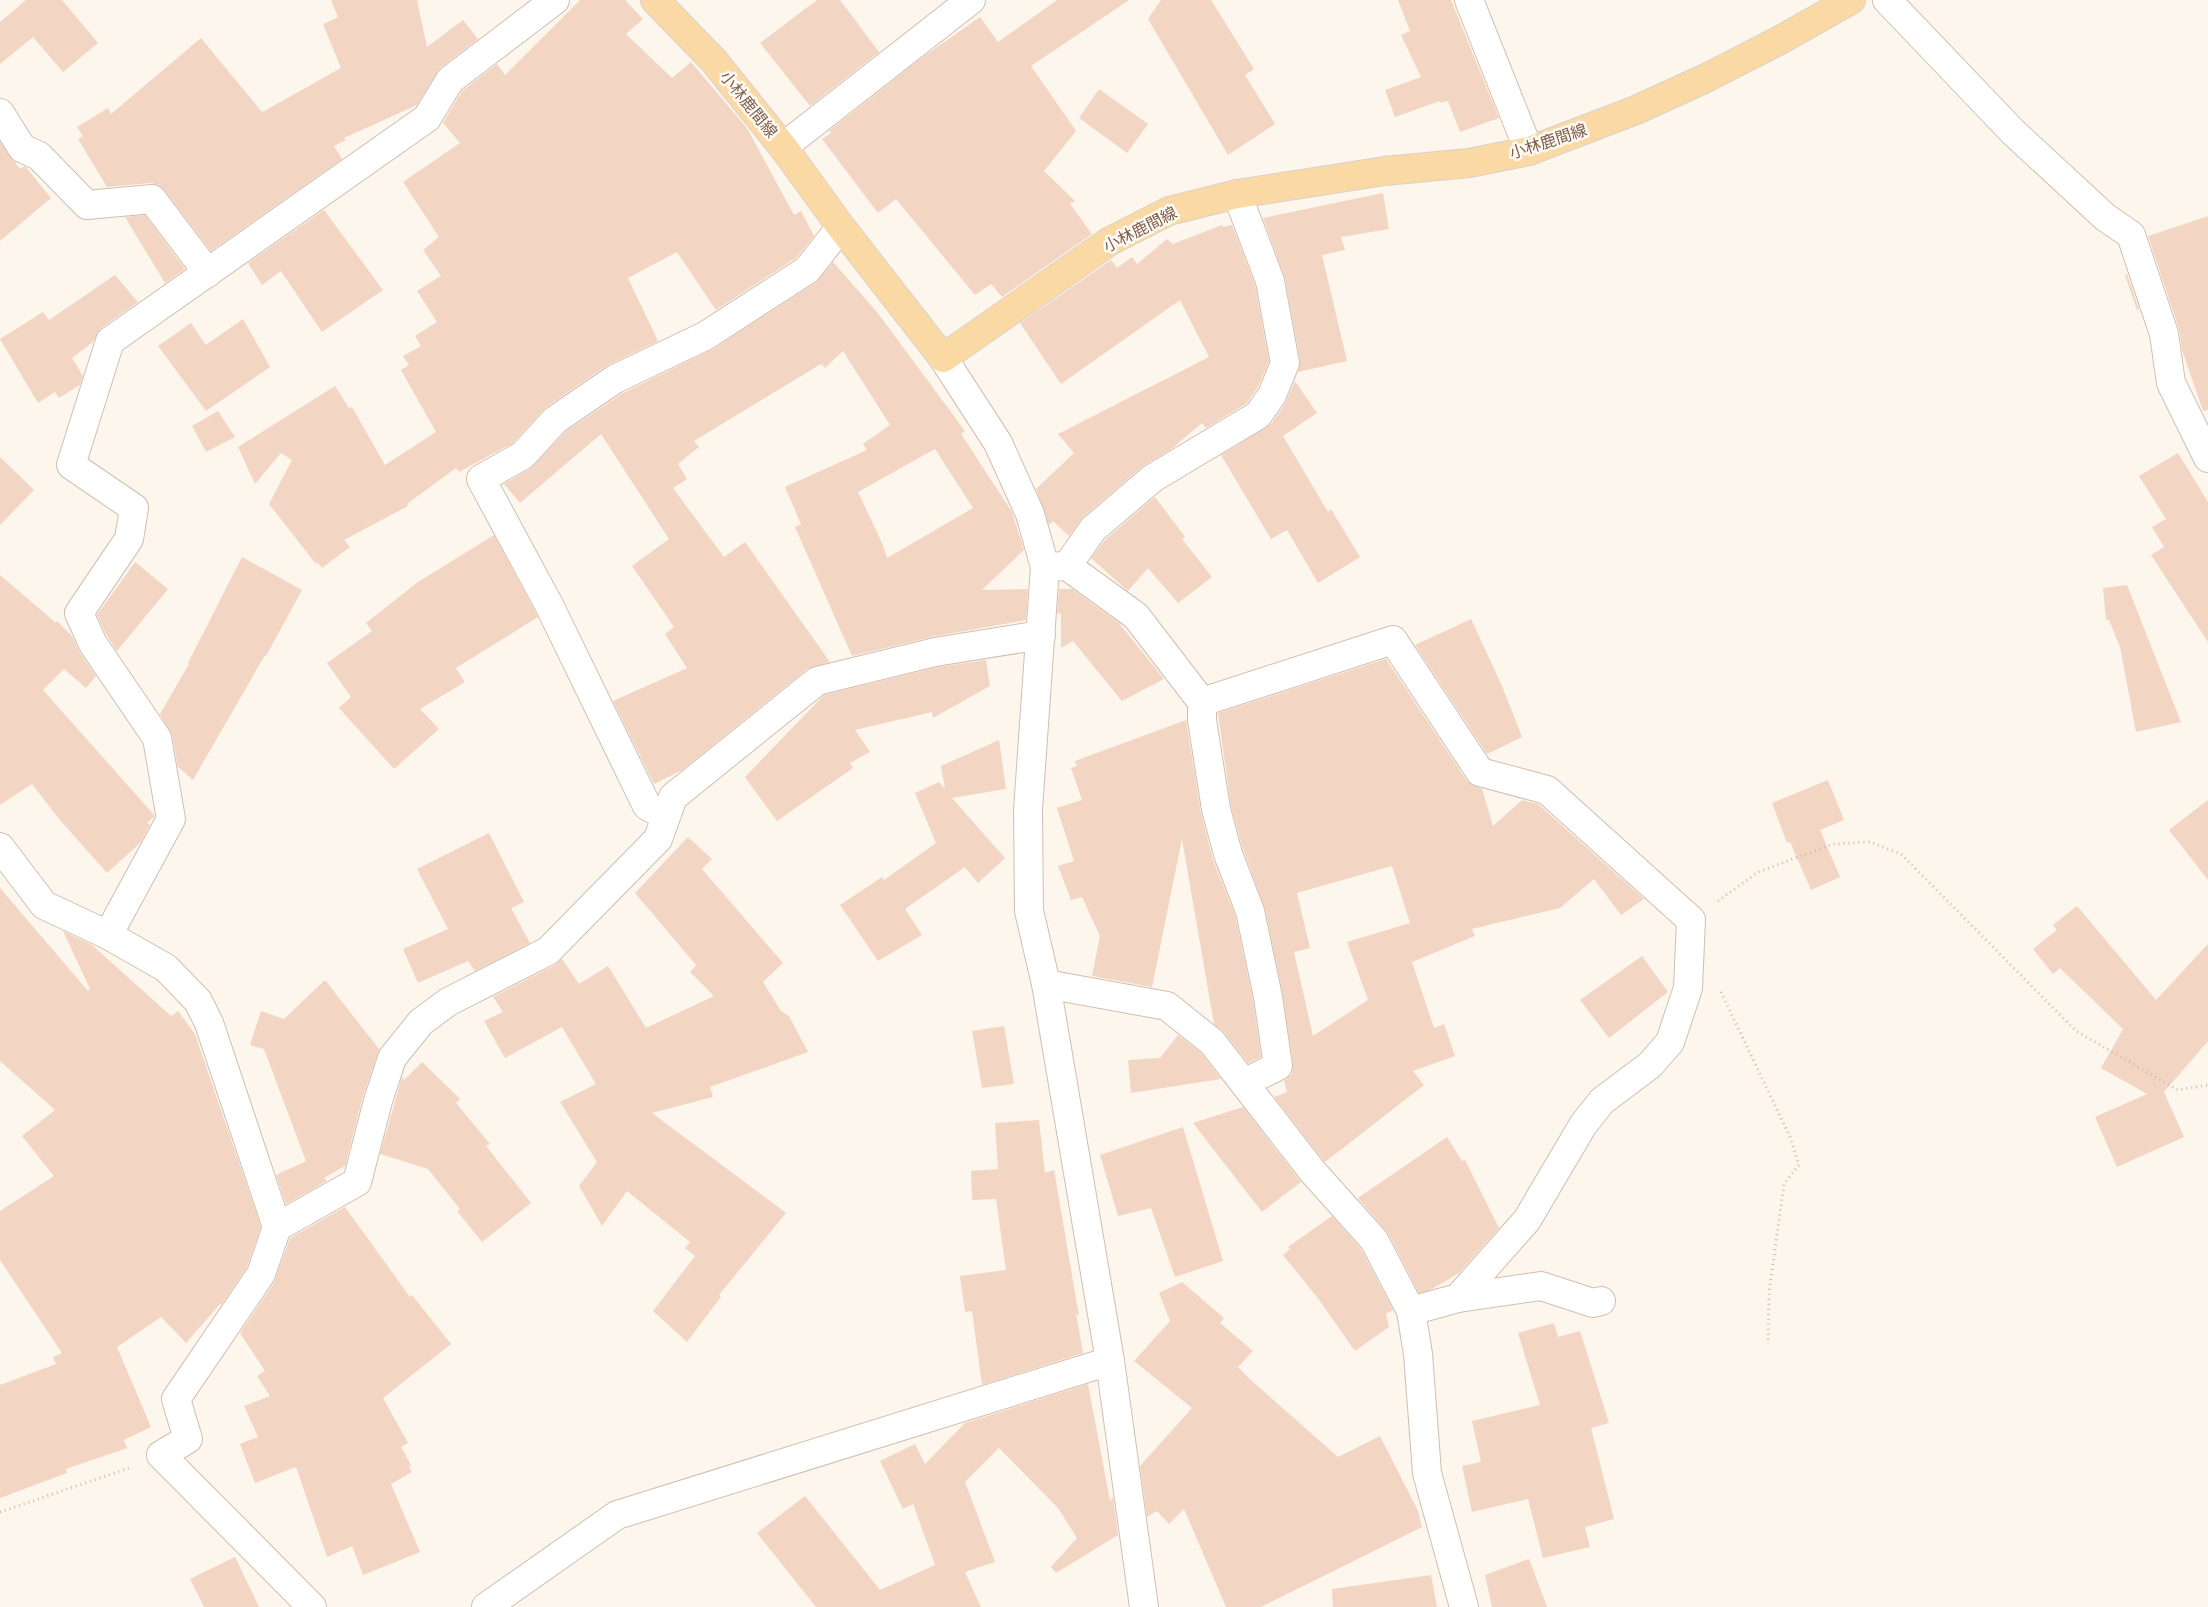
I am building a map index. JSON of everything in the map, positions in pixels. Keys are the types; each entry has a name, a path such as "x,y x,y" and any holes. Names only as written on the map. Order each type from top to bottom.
{"main road":[{"name":"小林鹿間線","path":"655,0 714,61 783,147 841,227 944,358 1110,242 1169,211 1237,194 1385,171 1469,162 1529,151 1636,110 1704,79 1782,39 1851,0"}],"street":[{"path":"108,935 171,819 157,738 93,644 79,612 129,540 134,508 71,465 110,341 427,118 450,80 555,0"},
{"path":"783,147 971,0"},
{"path":"1469,0 1529,151"},
{"path":"1887,0 2013,132 2105,217 2131,235 2164,334 2171,383 2208,458"},
{"path":"0,113 22,148 39,156 87,205 152,199 208,273"},
{"path":"1144,1607 1110,1361 1046,984 1029,911 1028,810 1041,635 1056,566 1093,529 1153,478 1258,416 1272,395 1285,363 1270,281 1237,194"},
{"path":"666,816 647,806 549,605 482,479 523,455 555,420 615,379 705,336 807,270 841,227"},
{"path":"944,358 998,443 1056,566 1136,616 1202,702 1202,720 1216,809 1228,854 1250,911 1268,997 1278,1066 1244,1083"},
{"path":"277,1227 357,1182 378,1101 392,1058 421,1022 448,1002 548,950 658,839 673,797 817,682 935,652 1041,635"},
{"path":"1202,702 1393,640 1480,772 1547,790 1691,920 1688,988 1670,1042 1650,1065 1602,1101 1583,1125 1527,1220 1458,1298"},
{"path":"0,847 44,905 108,935 166,968 198,1001 209,1023 277,1227 261,1274 176,1399 188,1439 161,1455 312,1607"},
{"path":"1046,984 1167,1006 1212,1042 1313,1172 1374,1240 1411,1311 1418,1354 1427,1473 1464,1607"},
{"path":"1411,1311 1458,1298 1541,1286 1594,1303 1601,1301"},
{"path":"486,1607 616,1514 1110,1361"}],"path":[{"path":"1691,920 1758,872 1833,844 1870,842 1902,854 2076,1031 2178,1090 2208,1085"},
{"path":"1717,984 1790,1137 1800,1164 1784,1184 1769,1293 1768,1344"},
{"path":"0,1512 161,1455"}],"building":[{"path":"26,0 62,0 98,43 63,72 33,37 0,64 0,22"},
{"path":"331,0 417,0 427,47 463,20 478,39 440,68 417,105 344,138 346,140 334,146 342,159 211,251 159,185 151,183 107,187 78,139 83,136 77,127 108,108 111,114 201,38 262,112 266,110 341,68 323,24 338,17"},
{"path":"580,0 625,0 643,19 626,34 672,78 691,62 747,128 794,215 801,211 814,236 796,258 716,310 677,252 628,278 658,341 606,366 546,407 513,443 459,472 456,468 407,504 408,506 344,540 350,547 322,568 317,562 316,564 269,504 292,460 281,453 255,484 238,447 335,386 349,408 352,407 385,465 436,432 401,370 409,365 403,356 421,346 415,336 437,322 417,291 441,276 423,250 439,237 403,182 460,143 443,123 462,91 497,64 505,75"},
{"path":"817,0 840,0 879,52 810,106 760,43"},
{"path":"1057,0 1129,0 1031,66 1076,131 1044,171 1075,201 1070,204 1092,234 1002,297 991,284 975,295 896,199 878,213 822,139 831,133 829,131 920,59 980,17 998,42"},
{"path":"1161,0 1211,0 1254,69 1245,75 1275,124 1228,155 1148,19"},
{"path":"1398,0 1451,0 1499,118 1460,132 1448,101 1441,103 1440,101 1395,117 1385,90 1421,77 1401,35 1410,31"},
{"path":"1099,89 1148,124 1127,153 1079,118"},
{"path":"0,142 20,169 25,166 51,198 0,241"},
{"path":"1383,193 1389,229 1341,237 1345,250 1322,255 1347,361 1298,372 1300,360 1285,278 1263,218"},
{"path":"324,210 383,290 322,332 281,271 262,285 248,263"},
{"path":"145,215 185,269 165,283 125,217"},
{"path":"2208,216 2208,410 2203,411 2182,350 2179,329 2148,236"},
{"path":"1222,225 1223,227 1232,225 1255,285 1269,361 1258,387 1247,403 1206,428 1202,423 1170,450 1143,466 1083,517 1069,536 1053,521 1049,525 1036,489 1074,453 1058,434 1209,357 1180,300 1061,384 1020,323 1111,260 1117,268 1132,257 1137,264 1167,239 1173,244"},
{"path":"833,262 877,312 965,431 961,434 1012,512 1024,550 982,590 1028,589 1026,620 931,637 852,656 795,527 801,524 785,487 867,450 863,444 890,425 843,351 825,368 821,364 694,441 699,447 678,464 687,479 673,488 724,557 745,542 830,662 807,669 682,770 654,784 613,701 687,668 665,634 674,627 632,566 669,539 601,434 520,503 504,484 531,468 565,432 623,393 713,349 815,283","holes":["935,449 973,508 887,558 858,492"]},
{"path":"2127,274 2139,309 2137,310 2125,275"},
{"path":"115,275 138,302 101,328 93,342 72,358 83,376 80,385 59,398 55,392 38,403 0,339 43,312 49,320"},
{"path":"243,319 270,367 206,411 158,346 191,323 206,345"},
{"path":"1295,381 1317,413 1283,436 1328,512 1331,509 1360,557 1318,583 1287,530 1271,539 1221,455 1271,424 1285,404"},
{"path":"218,411 235,437 206,452 192,426"},
{"path":"2178,453 2208,502 2208,642 2151,555 2164,547 2152,527 2166,519 2139,476"},
{"path":"0,457 34,490 0,525"},
{"path":"1155,497 1185,537 1182,539 1212,577 1178,603 1148,568 1128,591 1091,558 1105,540"},
{"path":"494,535 538,617 456,668 465,682 420,709 439,729 394,769 339,708 351,697 327,663 372,631 366,623 418,582"},
{"path":"242,557 302,590 266,656 193,780 178,767 172,735 160,714 189,664"},
{"path":"135,562 168,589 117,651 97,615"},
{"path":"0,575 56,623 57,621 72,636 80,653 96,676 86,688 64,669 43,690 155,816 147,823 150,825 140,843 107,873 59,819 32,784 0,805"},
{"path":"2127,585 2181,722 2136,732 2120,647 2109,620 2106,620 2103,588"},
{"path":"1059,589 1072,589 1119,623 1164,679 1122,701 1073,641 1061,648 1061,613 1057,614"},
{"path":"1471,619 1502,686 1522,737 1487,754 1415,645"},
{"path":"1386,659 1467,781 1482,789 1493,826 1522,800 1538,804 1644,899 1621,915 1594,879 1560,908 1472,929 1475,936 1412,962 1434,1028 1444,1024 1455,1056 1413,1071 1424,1085 1325,1162 1274,1097 1287,1092 1284,1081 1292,1074 1293,1064 1283,995 1265,908 1243,849 1231,806 1218,713","holes":["1392,866 1410,923 1347,942 1368,1000 1313,1036 1294,952 1310,948 1297,893"]},
{"path":"986,660 990,686 933,718 932,712 855,730 870,752 850,763 853,768 777,821 745,777 824,695 938,667"},
{"path":"1186,720 1201,813 1213,860 1235,915 1253,1000 1261,1057 1248,1063 1224,1032 1214,1024 1182,839 1152,987 1092,976 1100,936 1082,897 1071,900 1058,866 1074,861 1057,808 1082,800 1071,768 1077,766 1075,761"},
{"path":"999,740 1006,789 952,798 1005,858 978,883 965,867 905,909 922,935 878,961 840,905 882,877 884,880 936,843 915,793 939,782 945,789 941,766"},
{"path":"1828,780 1844,820 1820,830 1840,877 1811,890 1790,842 1787,843 1772,803"},
{"path":"2208,800 2208,880 2169,830"},
{"path":"489,833 524,902 511,908 530,943 475,971 468,961 418,983 403,949 448,929 417,869"},
{"path":"688,837 712,859 702,869 783,963 763,982 781,1011 789,1016 808,1052 710,1087 713,1097 652,1113 786,1213 719,1295 721,1297 687,1342 653,1311 695,1256 685,1248 690,1242 627,1191 602,1226 579,1186 597,1162 560,1102 596,1084 562,1027 505,1058 484,1021 503,1012 493,997 555,965 562,959 579,984 608,966 646,1028 714,996 690,972 696,965 635,893"},
{"path":"0,888 88,991 90,989 63,931 92,945 171,1016 178,1011 195,1034 261,1227 247,1267 221,1305 186,1343 161,1317 117,1347 151,1427 124,1440 127,1448 66,1469 67,1473 0,1498 0,1385 56,1364 53,1357 62,1353 0,1260 0,1211 54,1176 22,1136 55,1110 0,1061"},
{"path":"2077,906 2156,1000 2208,944 2208,1041 2164,1092 2184,1137 2117,1167 2095,1117 2147,1094 2101,1068 2123,1029 2060,968 2053,974 2033,949 2057,930 2053,925"},
{"path":"1642,956 1668,992 1609,1038 1580,1000"},
{"path":"325,980 379,1049 363,1096 345,1166 324,1178 327,1181 286,1204 276,1175 306,1161 264,1049 250,1045 261,1011 284,1019"},
{"path":"1004,1026 1014,1084 982,1088 972,1031"},
{"path":"1178,1035 1201,1053 1221,1079 1131,1093 1128,1060 1160,1058"},
{"path":"422,1062 460,1099 456,1103 490,1144 486,1146 531,1203 482,1242 457,1211 460,1209 428,1169 380,1154 402,1077 404,1080"},
{"path":"1243,1107 1301,1182 1262,1212 1193,1123"},
{"path":"1039,1120 1045,1173 1054,1170 1079,1316 1076,1313 1083,1353 982,1385 972,1311 965,1312 960,1276 1006,1270 996,1199 972,1200 971,1171 998,1169 995,1123"},
{"path":"1183,1127 1223,1261 1175,1277 1151,1208 1118,1216 1100,1155"},
{"path":"1447,1137 1462,1161 1465,1160 1499,1228 1459,1273 1430,1290 1419,1293 1388,1233 1358,1198"},
{"path":"345,1207 410,1297 412,1295 451,1344 383,1398 408,1443 401,1447 411,1465 409,1467 412,1472 391,1484 420,1552 363,1575 352,1546 327,1557 296,1467 255,1483 240,1444 258,1437 244,1406 270,1396 257,1376 265,1371 240,1333 274,1283 290,1238"},
{"path":"1332,1216 1361,1249 1393,1310 1386,1314 1389,1327 1355,1351 1317,1297 1283,1255 1290,1249 1288,1247"},
{"path":"1182,1282 1224,1318 1220,1323 1253,1351 1238,1367 1338,1457 1380,1436 1418,1511 1422,1527 1261,1607 1226,1607 1184,1509 1169,1524 1157,1511 1147,1517 1140,1466 1192,1408 1134,1361 1170,1321 1159,1293"},
{"path":"1554,1323 1558,1337 1580,1331 1609,1423 1591,1428 1614,1519 1585,1527 1590,1547 1543,1558 1528,1499 1472,1512 1462,1466 1481,1462 1472,1421 1540,1405 1518,1333"},
{"path":"1088,1384 1110,1501 1113,1497 1118,1535 1056,1573 1051,1567 1077,1538 1058,1508 999,1448 965,1482 995,1562 965,1572 981,1607 816,1607 757,1533 805,1496 880,1590 935,1565 913,1504 903,1509 880,1461 915,1444 925,1464 965,1423"},
{"path":"235,1557 259,1607 204,1607 190,1579"},
{"path":"1529,1559 1547,1607 1492,1607 1485,1575"},
{"path":"1431,1575 1437,1607 1333,1607 1332,1589"}]}
